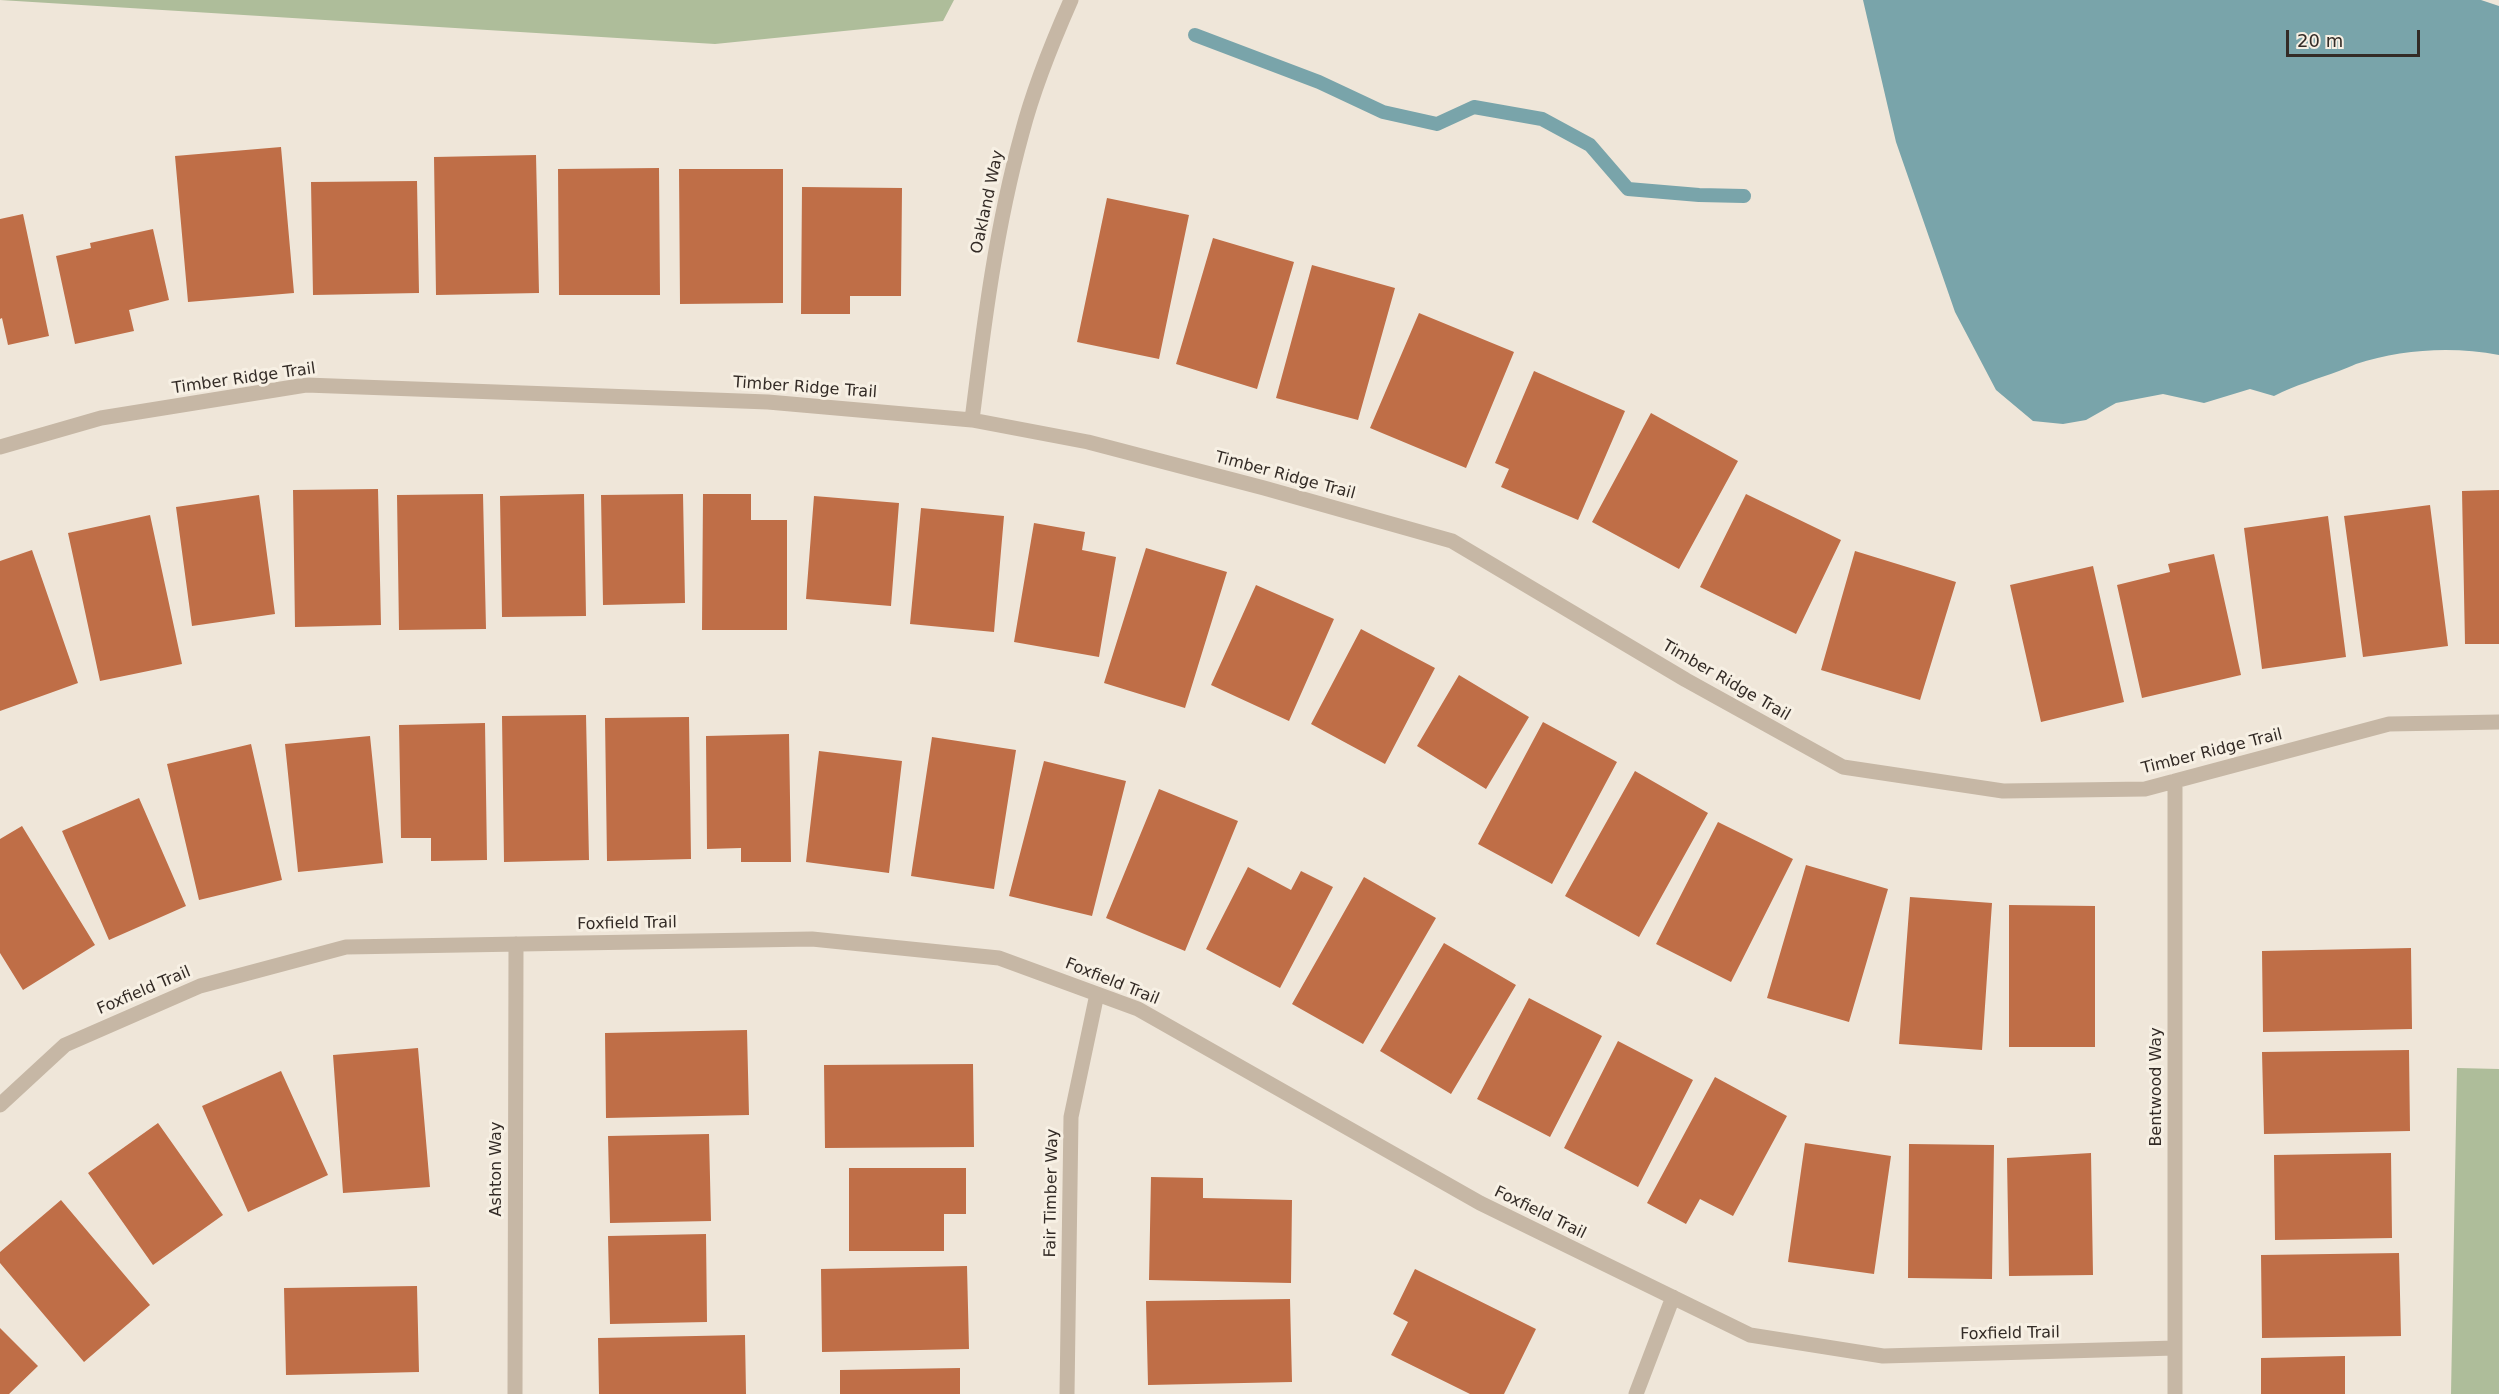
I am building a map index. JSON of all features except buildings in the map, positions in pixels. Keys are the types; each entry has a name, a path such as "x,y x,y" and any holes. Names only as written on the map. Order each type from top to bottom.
{"street":[{"name":"Oakland Way","path":"972,420 992,263 1006,198 1022,131 1042,69 1071,0"},
{"name":"Timber Ridge Trail","path":"0,447 101,418 306,385 768,402 972,420 1088,442 1264,488 1452,541 1686,680 1843,767 2003,791 2145,789 2389,724 2499,722"},
{"name":"Bentwood Way","path":"2175,781 2175,1394"},
{"name":"Foxfield Trail","path":"0,1105 65,1045 200,986 346,947 812,939 999,958 1138,1009 1480,1203 1750,1335 1884,1356 2175,1348"},
{"name":"Ashton Way","path":"515,1394 516,944"},
{"name":"Fair Timber Way","path":"1067,1394 1071,1117 1098,994"},
{"path":"1636,1394 1673,1297"}],"green space":[{"path":"0,0 954,0 943,21 715,44"},
{"path":"2457,1068 2499,1069 2499,1394 2451,1394"}],"water":[{"path":"1863,0 2481,0 2499,6 2499,355 2464,350 2409,352 2356,364 2274,396 2250,389 2204,403 2163,394 2116,403 2086,420 2063,424 2033,421 1996,390 1955,312 1896,142"}],"waterway":[{"path":"1195,35 1319,82 1383,112 1437,124 1474,107 1542,119 1590,145 1628,189 1744,196"}]}
